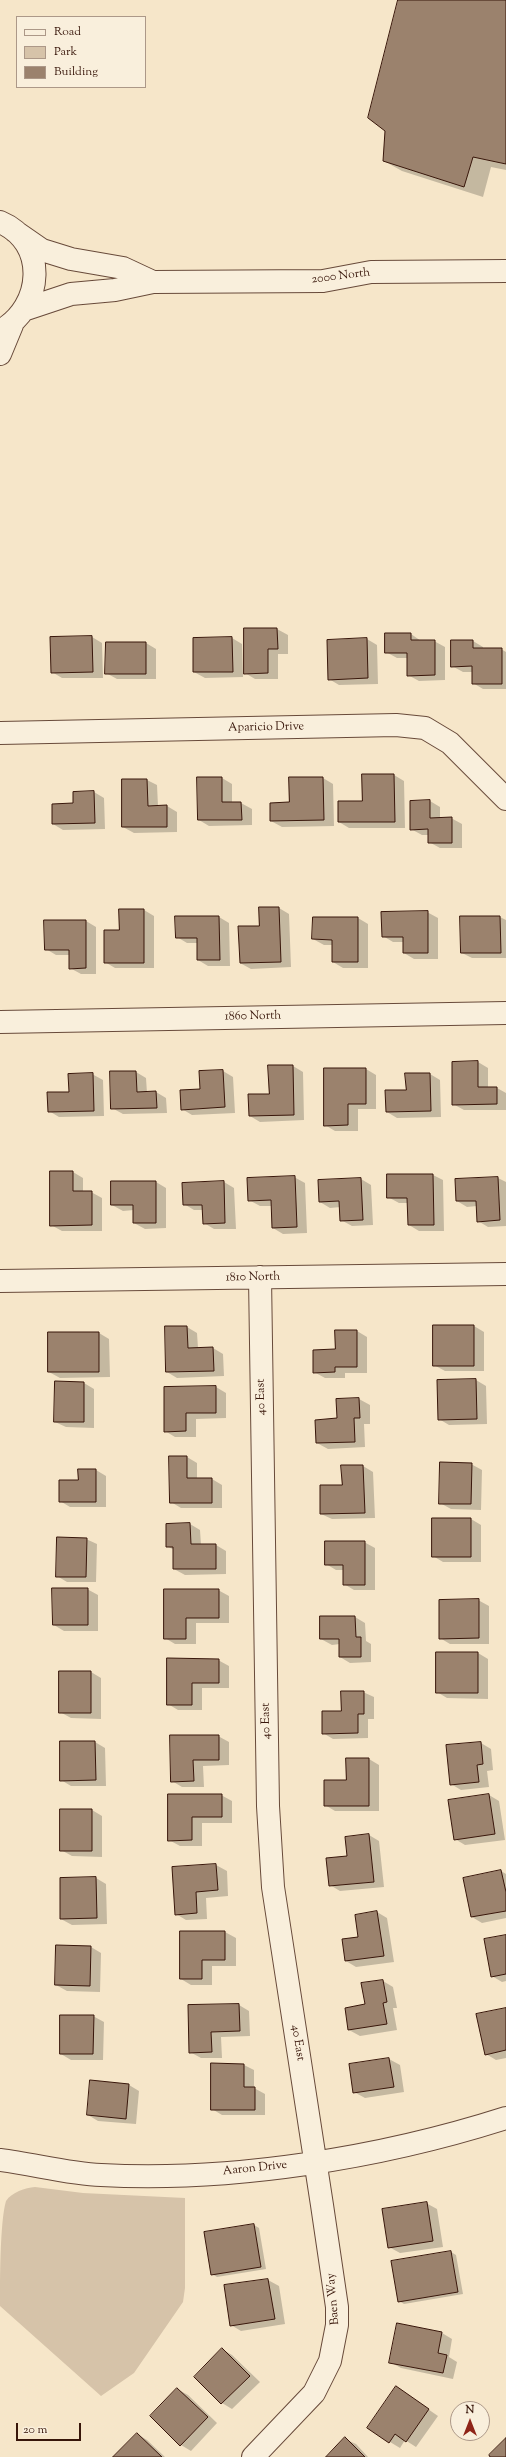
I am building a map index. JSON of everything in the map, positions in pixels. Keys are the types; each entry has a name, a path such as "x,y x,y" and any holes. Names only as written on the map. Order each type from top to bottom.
{"street":[{"name":"2000 North","path":"5,221 42,250 71,259 123,268 153,282"},
{"path":"0,354 12,322 34,290 35,269 28,249 5,221"},
{"name":"2000 North","path":"12,322 71,294 115,290 153,282 323,281 371,272 506,271"},
{"name":"Aparicio Drive","path":"0,733 396,726 425,728 450,743 506,798"},
{"name":"1860 North","path":"0,1022 506,1014"},
{"name":"1810 North","path":"0,1281 506,1274"},
{"name":"40 East","path":"260,1277 268,1806 273,1888 315,2161"},
{"name":"Aaron Drive","path":"0,2160 100,2175 191,2175 315,2161 418,2143 506,2118"},
{"name":"Baen Way","path":"253,2457 314,2393 323,2377 335,2343 337,2307 315,2161"}],"green space":[{"path":"35,2187 83,2193 185,2198 185,2288 183,2302 134,2373 101,2396 0,2306 1,2236 6,2201 19,2191"}],"building":[{"path":"398,0 506,0 506,164 473,157 464,187 383,161 385,131 368,118"},
{"path":"244,628 277,628 278,649 268,649 268,673 244,674"},
{"path":"385,633 411,633 411,640 435,640 435,675 407,676 407,653 385,653"},
{"path":"92,636 93,672 51,673 50,637"},
{"path":"232,637 233,672 193,672 193,638"},
{"path":"367,638 368,678 328,680 327,640"},
{"path":"451,640 473,640 473,648 502,648 502,684 472,684 472,666 451,667"},
{"path":"106,642 146,642 146,674 105,674"},
{"path":"362,774 394,774 395,822 338,822 338,801 362,801"},
{"path":"197,777 222,777 222,802 241,802 242,820 198,820"},
{"path":"289,777 323,777 324,820 270,821 270,803 289,802"},
{"path":"122,779 147,779 148,806 167,805 167,827 122,827"},
{"path":"94,791 95,823 52,824 52,804 73,803 73,792"},
{"path":"430,800 430,818 452,817 452,843 428,843 428,829 410,830 410,801"},
{"path":"259,907 279,907 281,962 240,963 238,926 259,926"},
{"path":"119,909 144,909 144,963 104,963 104,930 119,930"},
{"path":"428,911 428,953 403,953 403,937 382,937 381,912"},
{"path":"175,916 219,916 220,960 197,960 197,938 176,938"},
{"path":"460,916 500,916 501,953 461,953"},
{"path":"313,917 358,917 358,962 332,962 332,940 312,939"},
{"path":"44,920 86,920 86,968 69,969 69,950 45,950"},
{"path":"478,1061 478,1087 497,1087 497,1104 452,1105 452,1062"},
{"path":"268,1065 293,1065 294,1115 249,1116 248,1094 269,1094"},
{"path":"324,1068 366,1068 366,1104 348,1104 348,1125 324,1126"},
{"path":"223,1070 225,1107 181,1110 180,1090 200,1089 199,1071"},
{"path":"110,1071 136,1071 137,1092 156,1091 157,1108 111,1109"},
{"path":"93,1073 94,1111 48,1112 47,1092 69,1092 68,1074"},
{"path":"405,1073 430,1073 431,1111 386,1112 385,1090 406,1090"},
{"path":"50,1171 73,1171 73,1191 92,1191 92,1225 50,1226"},
{"path":"387,1174 433,1174 434,1225 408,1225 407,1198 387,1198"},
{"path":"295,1176 297,1227 272,1228 271,1200 248,1201 247,1178"},
{"path":"498,1177 500,1220 477,1222 476,1201 456,1201 455,1179"},
{"path":"361,1178 363,1220 340,1221 339,1201 319,1202 318,1180"},
{"path":"111,1181 156,1181 156,1223 133,1223 133,1205 111,1205"},
{"path":"224,1181 225,1223 203,1224 202,1205 183,1205 182,1183"},
{"path":"433,1325 474,1325 474,1366 433,1366"},
{"path":"165,1326 187,1326 188,1348 213,1347 214,1371 166,1372"},
{"path":"335,1330 357,1330 357,1367 335,1367 335,1372 313,1373 313,1350 335,1349"},
{"path":"48,1332 99,1332 99,1372 48,1372"},
{"path":"476,1379 477,1419 438,1420 437,1380"},
{"path":"55,1381 84,1382 84,1422 54,1422"},
{"path":"216,1386 216,1413 186,1413 186,1431 164,1432 164,1387"},
{"path":"359,1398 360,1418 354,1418 355,1442 316,1443 315,1420 337,1418 336,1399"},
{"path":"169,1456 187,1456 187,1478 212,1478 212,1503 170,1503"},
{"path":"440,1462 472,1463 471,1504 439,1504"},
{"path":"341,1465 363,1465 365,1513 320,1514 320,1485 342,1485"},
{"path":"78,1469 96,1469 96,1502 59,1502 59,1480 78,1480"},
{"path":"432,1518 471,1518 471,1557 432,1557"},
{"path":"190,1523 191,1544 216,1544 216,1569 173,1569 173,1547 166,1547 166,1524"},
{"path":"57,1537 87,1538 86,1577 56,1577"},
{"path":"325,1541 365,1541 365,1585 343,1585 343,1565 325,1565"},
{"path":"52,1588 88,1588 88,1625 53,1625"},
{"path":"164,1589 219,1589 219,1618 186,1618 186,1639 164,1639"},
{"path":"479,1599 479,1638 439,1639 439,1600"},
{"path":"320,1616 355,1616 356,1637 361,1637 361,1657 339,1657 339,1639 320,1639"},
{"path":"436,1652 478,1652 478,1693 436,1693"},
{"path":"167,1658 219,1659 219,1683 192,1683 192,1705 167,1705"},
{"path":"59,1671 91,1671 91,1713 59,1713"},
{"path":"341,1691 364,1691 364,1714 358,1714 358,1733 322,1734 322,1711 341,1711"},
{"path":"170,1735 219,1735 219,1760 193,1760 194,1781 171,1782"},
{"path":"60,1741 95,1741 96,1780 60,1781"},
{"path":"481,1742 483,1764 477,1765 479,1782 450,1785 446,1745"},
{"path":"346,1758 369,1758 369,1806 324,1806 324,1780 346,1780"},
{"path":"168,1794 222,1794 222,1817 192,1817 192,1840 168,1841"},
{"path":"489,1794 495,1834 454,1840 448,1800"},
{"path":"60,1809 92,1809 92,1851 60,1851"},
{"path":"369,1834 374,1882 329,1886 326,1858 347,1856 345,1837"},
{"path":"216,1864 218,1890 196,1892 197,1913 175,1915 172,1867"},
{"path":"501,1870 506,1892 506,1911 471,1917 463,1878"},
{"path":"96,1877 97,1918 60,1919 60,1878"},
{"path":"377,1911 384,1956 345,1961 342,1939 358,1937 355,1915"},
{"path":"180,1931 225,1931 225,1960 202,1960 202,1979 180,1979"},
{"path":"506,1935 506,1974 491,1977 484,1939"},
{"path":"56,1945 91,1946 90,1986 55,1985"},
{"path":"383,1980 387,2002 383,2003 387,2024 348,2030 345,2008 365,2004 361,1983"},
{"path":"239,2004 240,2031 211,2032 212,2052 189,2053 188,2005"},
{"path":"506,2008 506,2050 485,2055 476,2014"},
{"path":"60,2015 94,2015 93,2054 60,2054"},
{"path":"389,2058 394,2087 353,2093 349,2064"},
{"path":"211,2063 244,2064 244,2087 255,2087 255,2110 211,2110"},
{"path":"90,2080 129,2084 126,2119 87,2115"},
{"path":"427,2202 433,2241 388,2248 382,2209"},
{"path":"254,2224 261,2267 211,2275 204,2232"},
{"path":"451,2251 458,2292 398,2302 391,2261"},
{"path":"268,2279 275,2319 230,2326 224,2285"},
{"path":"397,2323 442,2332 438,2353 447,2355 443,2373 389,2363"},
{"path":"222,2348 250,2376 221,2404 194,2377"},
{"path":"396,2386 429,2409 406,2442 395,2434 389,2443 367,2428"},
{"path":"177,2388 208,2417 180,2446 150,2416"},
{"path":"137,2433 162,2457 113,2457"},
{"path":"345,2437 365,2457 326,2457"},
{"path":"506,2438 506,2457 490,2457 489,2455"}]}
